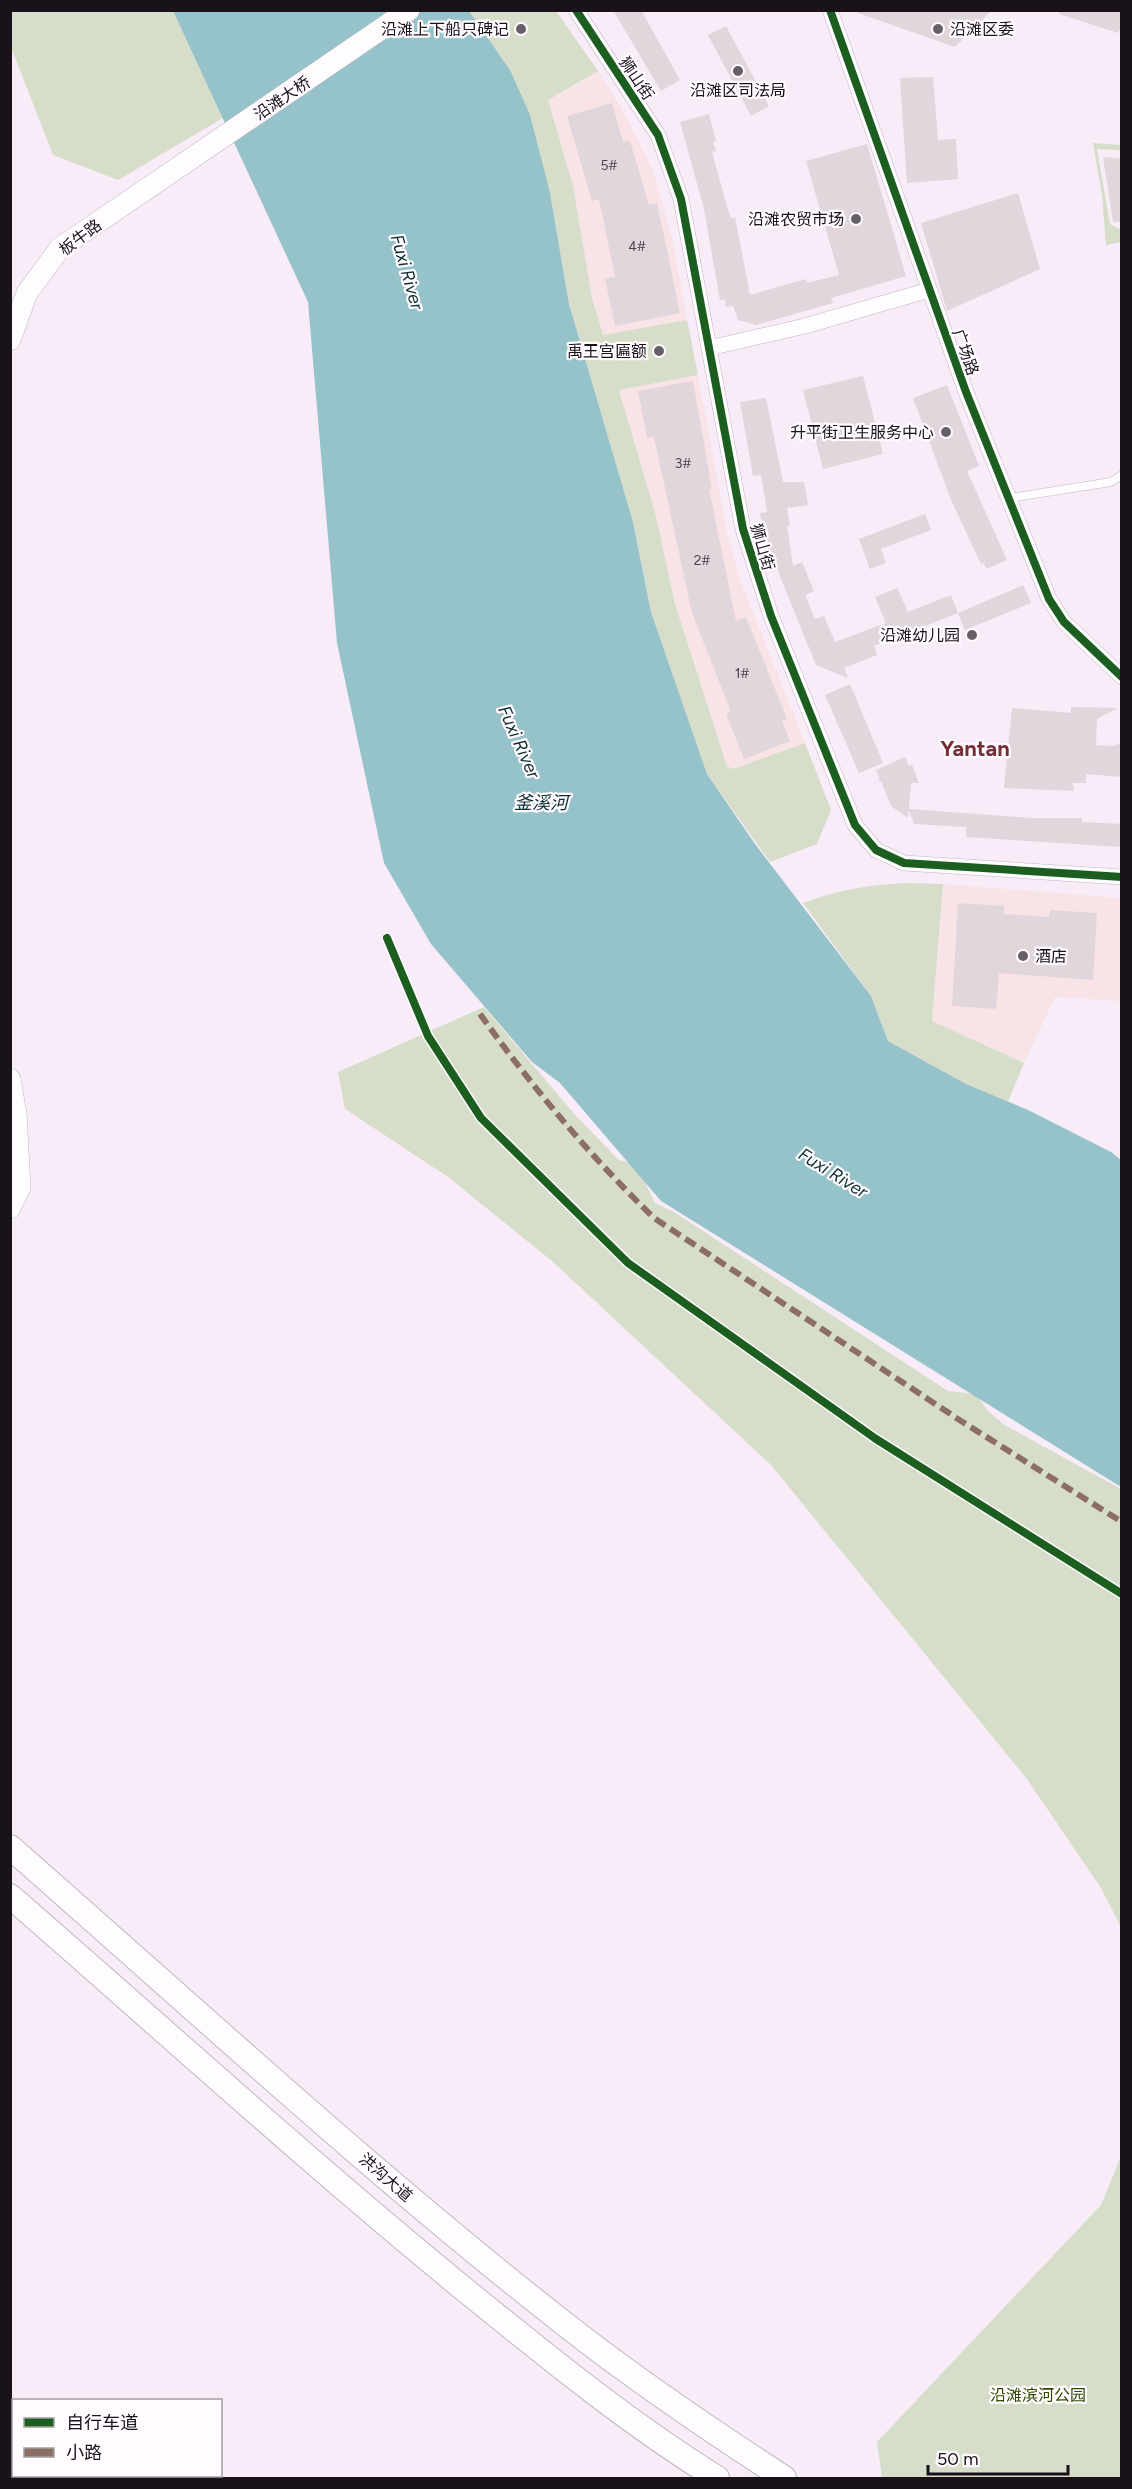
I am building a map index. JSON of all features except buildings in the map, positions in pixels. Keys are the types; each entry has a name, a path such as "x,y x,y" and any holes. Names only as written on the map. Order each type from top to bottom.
{"main road":[{"name":"沿滩大桥","path":"154,185 409,10"},
{"name":"板牛路","path":"10,340 27,293 60,248 154,185"},
{"path":"10,1079 20,1187 10,1208"},
{"name":"洪沟大道","path":"10,1847 427,2213 568,2327 710,2430 784,2478"},
{"path":"10,1896 404,2240 542,2353 683,2457 717,2478"},
{"path":"683,2457 698,2462 707,2460 715,2454 715,2442 710,2430"}],"street":[{"name":"狮山街","path":"576,10 658,135 673,170 681,199 743,529 755,570 855,825 876,850 904,863 1122,877"},
{"name":"广场路","path":"830,10 966,392 1050,599 1064,622 1122,677"},
{"path":"709,348 805,326 929,290"}],"lane":[{"path":"1010,498 1112,482 1122,475"}],"shaded area":[{"path":"598,71 621,107 652,168 673,241 687,320 603,336 592,298 548,100"},
{"path":"698,375 727,532 739,577 805,743 733,769 727,766 675,604 656,516 619,390"},
{"path":"943,884 1121,898 1121,1001 1055,997 1024,1063 932,1021"}],"green space":[{"path":"11,11 173,11 223,118 118,180 53,155 11,47"},
{"path":"469,11 556,11 598,71 548,100 573,186 592,298 603,335 687,320 698,375 619,390 656,516 675,604 727,766 733,769 805,743 831,810 817,844 770,862 707,774 651,612 633,522 569,304 550,193 510,70"},
{"path":"1093,143 1121,145 1121,150 1097,149 1110,224 1121,230 1121,242 1106,245 1102,196"},
{"path":"905,883 943,884 932,1021 1024,1063 1008,1102 966,1084 888,1041 871,996 803,903 852,889"},
{"path":"484,1007 575,1115 619,1160 633,1164 655,1203 674,1212 948,1391 976,1394 988,1411 1003,1424 1121,1489 1121,1927 1101,1888 1027,1779 771,1465 552,1261 448,1177 345,1109 338,1072"},
{"name":"沿滩滨河公园","path":"1121,2156 1121,2478 882,2478 877,2442 1101,2205"}],"water":[{"name":"釜溪河","path":"173,11 469,11 510,70 530,115 550,193 569,304 633,522 651,612 707,774 755,844 871,996 888,1041 966,1084 1028,1110 1111,1152 1121,1160 1121,1487 661,1201 560,1083 532,1062 431,944 384,863 337,643 308,302"}],"marked path":[{"path":"480,1014 562,1120 654,1218 961,1421 1122,1522"}],"cycle path":[{"path":"576,10 658,135 681,199 743,529 771,616 855,825 876,850 904,863 1122,877"},
{"path":"830,10 966,392 1049,599 1064,622 1122,677"},
{"path":"387,938 428,1036 481,1118 628,1263 876,1439 1122,1594"}],"place":[{"name":"沿滩上下船只碑记","path":"521,29"},
{"name":"沿滩区委","path":"938,29"},
{"name":"沿滩区司法局","path":"738,71"},
{"name":"沿滩农贸市场","path":"856,219"},
{"name":"禹王宫匾额","path":"659,351"},
{"name":"升平街卫生服务中心","path":"946,432"},
{"name":"沿滩幼儿园","path":"972,635"},
{"name":"酒店","path":"1023,956"}],"district":[{"name":"Yantan","path":"975,748"}],"water label":[{"name":"Fuxi River","path":"407,272"},
{"name":"Fuxi River","path":"519,742"},
{"name":"Fuxi River","path":"833,1173"}]}
